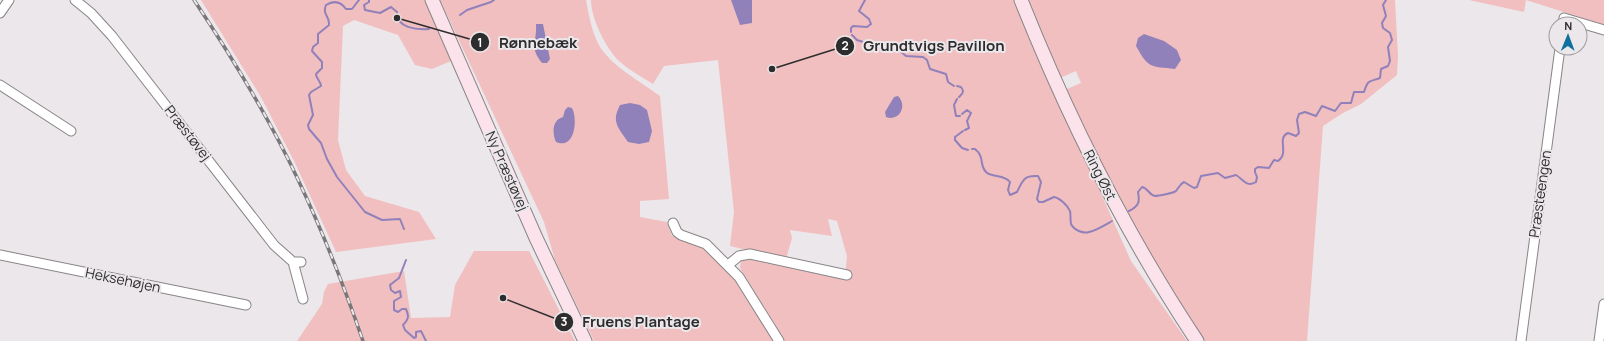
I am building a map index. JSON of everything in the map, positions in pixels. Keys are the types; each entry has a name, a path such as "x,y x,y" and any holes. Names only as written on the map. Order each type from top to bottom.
{"main road":[{"name":"Ny Præstøvej","path":"432,0 536,238 585,341"},
{"name":"Ring Øst","path":"1020,0 1044,59 1088,153 1125,224 1166,296 1197,341"}],"street":[{"path":"0,13 9,0"},
{"name":"Præstøvej","path":"75,0 91,13 112,36 274,245 297,262 303,299"},
{"path":"1588,25 1604,30"},
{"name":"Præsteengen","path":"1521,341 1559,56"},
{"path":"0,85 71,131"},
{"path":"673,223 674,229 681,235 706,244 739,277 779,341"},
{"path":"728,265 739,256 750,254 847,275"},
{"name":"Heksehøjen","path":"0,255 246,305"},
{"path":"1599,341 1604,304"}],"shaded area":[{"path":"201,0 425,0 451,61 432,69 415,65 398,35 354,20 343,26 338,140 346,170 365,196 419,212 436,239 336,252 295,163 261,97"},
{"path":"440,0 586,0 595,36 606,55 620,68 660,96 669,199 640,201 640,217 667,222 672,236 704,249 736,280 774,341 594,341 555,260 544,222"},
{"path":"591,0 1015,0 1131,261 1187,341 785,341 740,268 741,259 749,257 845,277 847,256 837,221 828,219 832,236 790,230 792,238 786,259 730,246 734,212 718,60 664,66 653,84 619,61 609,49 596,24"},
{"path":"731,0 752,0 752,23 740,25"},
{"path":"1028,0 1395,0 1398,56 1397,75 1361,104 1343,113 1323,126 1307,341 1205,341 1193,324 1141,238 1096,155 1067,89 1081,83 1076,71 1060,78"},
{"path":"1469,0 1526,0 1524,12"},
{"path":"1526,0 1604,0 1604,25 1588,20 1588,16 1576,16"},
{"path":"536,24 543,24 550,59 547,63 542,63 536,53 534,45"},
{"path":"1144,34 1164,41 1177,50 1181,60 1175,69 1155,66 1147,63 1136,46 1138,38"},
{"path":"898,96 902,104 901,112 895,117 886,117 885,112 894,97"},
{"path":"630,103 640,105 647,110 652,131 649,142 639,144 628,142 617,124 616,116 620,105"},
{"path":"568,107 572,108 575,119 575,126 571,138 567,142 556,142 554,135 555,124 563,117 565,110"},
{"path":"474,251 529,251 575,341 297,341 322,304 324,292 328,284 404,271 411,318 450,317 455,285"}],"waterway":[{"path":"359,0 352,9 346,9 337,2 326,5 325,13 329,25 318,34 318,43 313,47 312,51 322,62 322,68 316,74 321,86 309,95 313,115 308,125 309,129 321,143 327,159 337,177 365,212 382,220 400,219 404,229"},
{"path":"369,0 369,2 364,5 365,10 380,13 391,7 397,12 400,22 404,25 419,29 429,29"},
{"path":"460,15 467,10 494,0"},
{"path":"851,32 851,28 853,26 867,27 871,24 869,19 859,11 865,0"},
{"path":"1129,211 1138,203 1138,192 1142,187 1155,196 1162,195 1176,191 1184,182 1194,188 1197,187 1201,176 1218,173 1225,178 1236,175 1250,184 1256,182 1257,177 1255,169 1258,167 1269,168 1274,160 1278,161 1283,154 1283,138 1285,135 1288,133 1296,136 1299,133 1297,120 1299,114 1305,112 1316,116 1322,106 1335,111 1341,103 1351,103 1354,92 1364,92 1369,82 1380,78 1381,69 1388,66 1390,61 1388,47 1392,40 1390,33 1383,28 1382,23 1386,16 1383,5 1386,0"},
{"path":"852,35 857,40 872,45 893,45 906,56 923,57 927,60 930,69 946,74 948,82 954,86"},
{"path":"957,86 961,87 963,90 963,93 959,97"},
{"path":"957,99 954,105 956,116 960,116"},
{"path":"962,114 967,110 971,113 967,121 969,128 965,130"},
{"path":"963,131 955,137 955,140 962,148 968,150"},
{"path":"972,149 975,149 980,155 986,172 991,175 1005,178 1010,182 1008,190 1010,195 1017,192 1024,179 1030,176 1038,176 1041,182 1037,199 1039,202 1043,202 1054,197 1061,201 1070,211 1071,224 1079,231 1092,231 1112,221"},
{"path":"406,260 399,278 390,285 391,290 395,293 400,291 401,297 394,301 394,310 398,312 402,309 406,309 408,317 403,325 405,330 414,338 416,337 416,332 421,331 426,341"}],"railway":[{"path":"194,0 251,91 289,162 310,205 342,283 363,341"}],"place":[{"name":"Rønnebæk","path":"397,18"},
{"name":"Grundtvigs Pavillon","path":"772,69"},
{"name":"Fruens Plantage","path":"503,298"}]}
